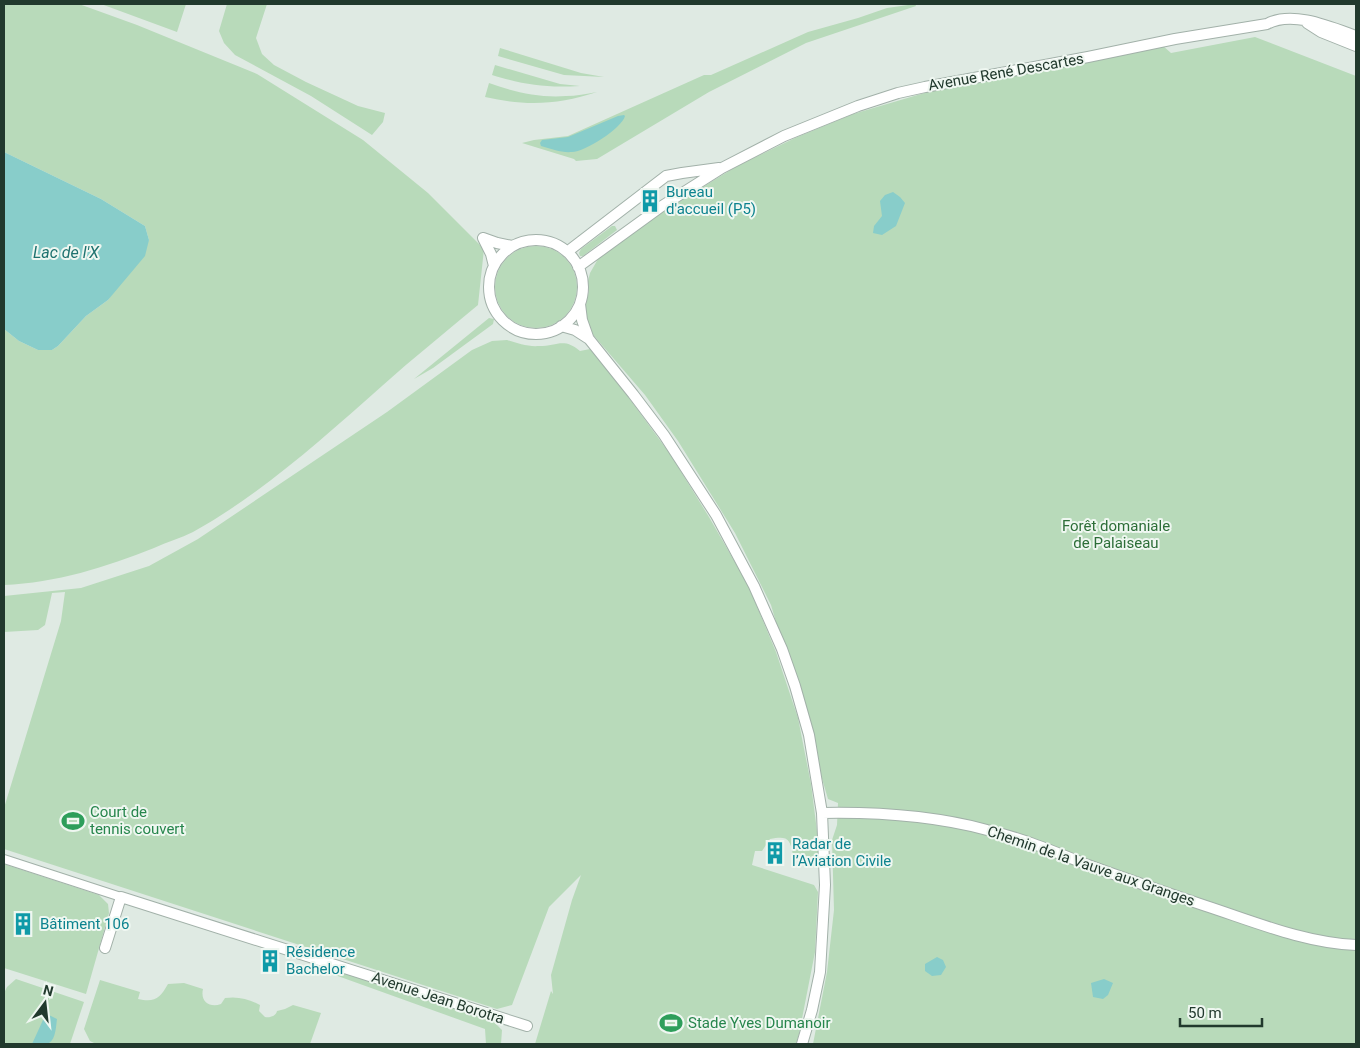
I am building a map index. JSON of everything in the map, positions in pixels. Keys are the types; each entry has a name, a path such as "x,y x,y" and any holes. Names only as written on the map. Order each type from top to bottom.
{"street":[{"name":"Avenue René Descartes","path":"578,267 662,206 722,168 784,136 858,106 898,93 1175,39 1267,24 1275,19 1287,18 1321,23 1356,36"},
{"path":"1302,20 1321,32 1356,46"},
{"name":"Avenue René Descartes","path":"567,252 666,176 682,172 722,168"},
{"path":"494,266 491,254 483,238 512,246"},
{"path":"531,240 541,240 550,242 567,252 578,267 582,278 580,302 576,312 569,320 551,332 527,333 516,330 506,324 492,306 488,286 494,266 505,252 512,246 531,240"},
{"path":"580,302 582,320 588,337 664,435 716,515 754,586 782,649 795,686 809,735 822,814 825,886 820,972 802,1044"},
{"path":"561,326 575,330 588,337"},
{"name":"Chemin de la Vauve aux Granges","path":"822,814 862,812 946,821 988,830 1272,928 1338,944 1356,945"},
{"path":"4,860 121,897 105,948"},
{"name":"Avenue Jean Borotra","path":"121,897 527,1026"}],"green space":[{"path":"4,4 79,4 137,25 257,74 363,140 428,193 484,249 478,305 315,445 244,500 193,532 118,562 43,581 4,585 4,329 19,341 38,350 52,350 86,316 108,300 149,240 145,226 101,199 4,152"},
{"path":"101,4 186,4 177,32"},
{"path":"227,4 267,4 256,38 262,54 274,65 306,82 358,106 385,113 383,122 372,135 311,96 235,55 224,43 219,31"},
{"path":"915,4 916,6 806,43 709,92 597,159 576,161 522,143 568,136 704,75 711,75 808,32 887,8"},
{"name":"Forêt domaniale de Palaiseau","path":"1255,37 1356,76 1356,1044 813,1044 827,972 834,910 832,840 837,825 838,803 828,799 771,605 735,533 678,441 645,395 589,330 584,314 589,291 588,281 590,273 598,259 659,214 737,166 795,138 853,114 938,89 1162,45 1171,53"},
{"path":"500,48 581,73 604,77 564,75 498,56"},
{"path":"495,65 560,84 580,86 556,87 515,81 492,75"},
{"path":"489,83 517,92 546,96 574,96 597,92 555,102 514,102 485,97"},
{"path":"612,226 615,226 617,230 583,256 580,256 581,249"},
{"path":"536,246 552,249 565,258 574,271 577,287 574,303 565,316 552,325 536,328 520,325 507,316 498,303 495,287 498,271 507,258 520,249"},
{"path":"489,318 494,319 493,324 433,368 414,379"},
{"path":"507,340 531,346 565,343 580,351 590,349 670,454 709,517 748,585 776,652 798,718 811,784 820,863 815,868 812,860 793,855 791,845 787,839 780,838 770,839 762,851 755,851 752,865 814,885 818,892 815,952 796,1044 535,1044 551,991 553,994 551,975 581,875 549,907 512,1005 497,1009 4,849 4,808 61,621 65,592 52,593 45,625 38,630 4,632 4,596 81,588 149,566 198,539 387,412 472,350 492,341"},
{"path":"4,864 99,895 108,904 109,913 86,994 4,968"},
{"path":"336,970 491,1019 502,1030 501,1044 486,1044 485,1029 335,975"},
{"path":"16,979 84,1002 70,1044 4,1044 4,993 7,987"},
{"path":"100,980 140,992 138,999 144,1000 153,1000 159,996 168,984 184,983 203,989 204,1001 213,1005 221,1004 225,998 234,997 252,1001 260,1005 259,1011 265,1017 272,1016 277,1011 293,1005 321,1013 310,1044 96,1044 90,1041 84,1029"}],"water":[{"path":"624,115 622,121 610,133 594,144 578,151 564,152 541,146 542,140 568,137"},
{"name":"Lac de l'X","path":"4,152 101,199 145,226 149,240 145,256 108,300 86,316 52,350 38,350 19,341 4,329"},
{"path":"893,192 905,203 896,226 882,235 873,233 874,226 882,216 880,201 885,195"},
{"path":"937,957 943,960 946,967 941,975 932,976 925,971 925,964"},
{"path":"1104,979 1113,983 1108,995 1103,999 1093,997 1091,983"},
{"path":"49,1015 57,1019 53,1038 47,1044 32,1044 43,1020"}],"place":[{"name":"Bureau d'accueil (P5)","path":"650,201"},
{"name":"Court de tennis couvert","path":"73,821"},
{"name":"Radar de l’Aviation Civile","path":"775,853"},
{"name":"Bâtiment 106","path":"23,924"},
{"name":"Résidence Bachelor","path":"270,961"},
{"name":"Stade Yves Dumanoir","path":"671,1023"}]}
